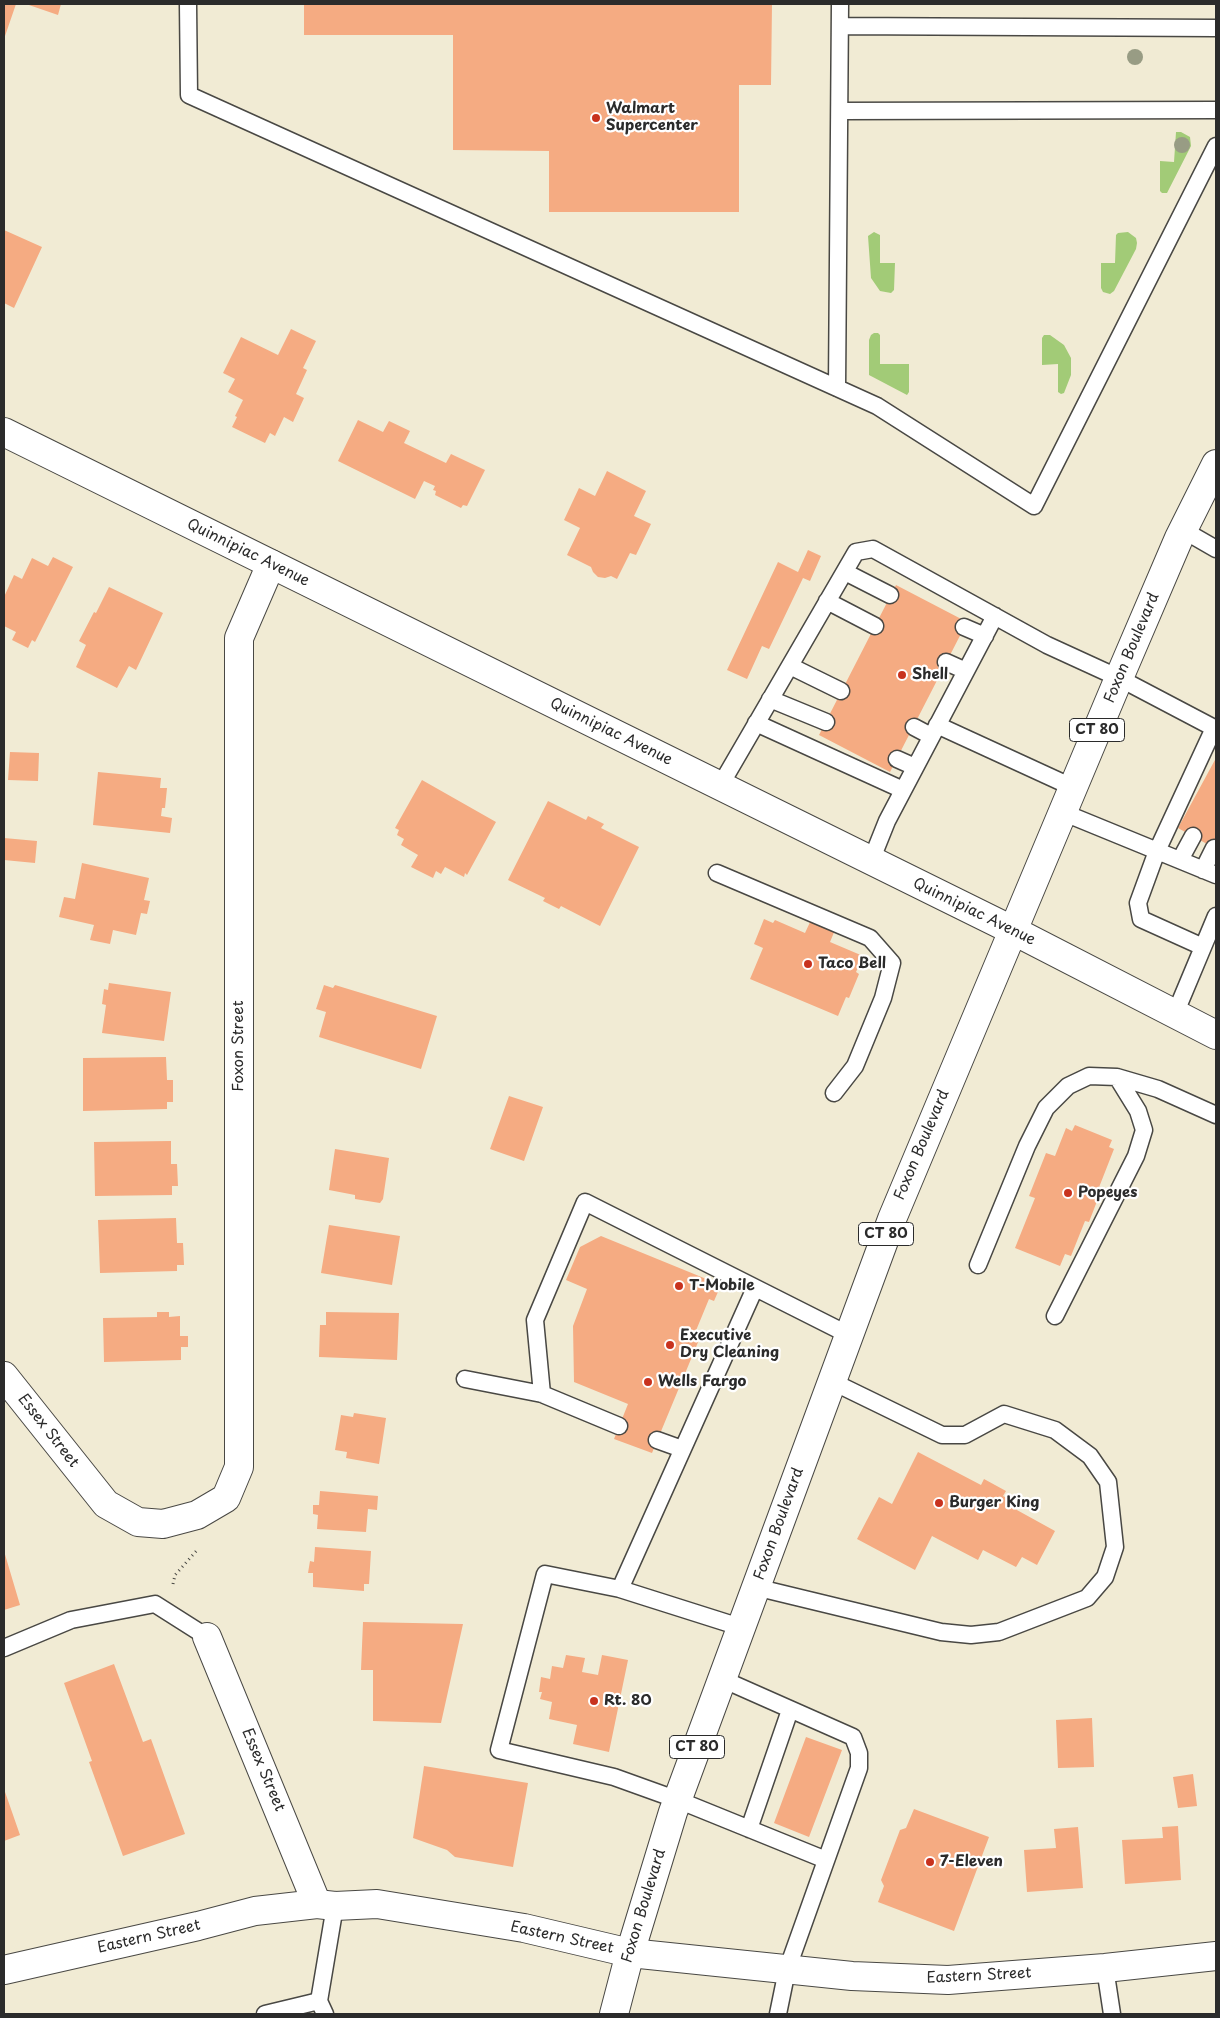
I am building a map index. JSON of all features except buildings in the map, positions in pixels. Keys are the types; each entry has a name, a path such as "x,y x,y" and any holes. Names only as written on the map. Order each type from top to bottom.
{"main road":[{"name":"Quinnipiac Avenue","path":"4,432 1012,930 1216,1035"},
{"name":"Foxon Boulevard","path":"614,2014 630,1953 678,1800 740,1627 892,1219 1072,787 1183,530 1216,464"},
{"name":"Foxon Street","path":"196,1515 226,1498 239,1467 239,638 271,564"},
{"name":"Essex Street","path":"4,1376 106,1504 138,1522 163,1524 196,1515"},
{"name":"Essex Street","path":"207,1637 326,1905"},
{"name":"Eastern Street","path":"4,1970 256,1911 326,1905 377,1904 524,1928 630,1953 852,1976 948,1980 1105,1968 1216,1956"}],"lane":[{"path":"188,4 189,96 877,406 1034,506 1216,146"},
{"path":"837,388 840,4"},
{"path":"840,26 1216,28"},
{"path":"840,111 1216,110"},
{"path":"1183,530 1216,549"},
{"path":"720,786 856,552 872,549 1048,644 1119,678 1215,729 1157,851 1138,903 1142,919 1203,947"},
{"path":"844,572 890,595"},
{"path":"827,601 875,626"},
{"path":"871,861 887,821 995,616"},
{"path":"964,628 985,636"},
{"path":"946,662 966,671"},
{"path":"790,666 841,691"},
{"path":"770,699 826,722"},
{"path":"756,723 903,790"},
{"path":"914,727 934,731 1072,787"},
{"path":"897,759 915,768"},
{"path":"1062,812 1210,872 1214,848"},
{"path":"1180,860 1193,836"},
{"path":"717,873 870,938 892,963 883,998 855,1066 834,1093"},
{"path":"1175,1014 1216,916"},
{"path":"978,1265 1027,1146 1046,1108 1068,1086 1089,1076 1117,1077 1158,1089 1216,1115"},
{"path":"1055,1316 1136,1156 1144,1130 1138,1111 1117,1077"},
{"path":"542,1394 535,1320 584,1202 849,1335"},
{"path":"620,1589 755,1288"},
{"path":"466,1379 542,1394 619,1426"},
{"path":"755,1588 941,1632 971,1635 999,1632 1087,1598 1105,1577 1115,1547 1108,1482 1090,1456 1055,1430 1004,1414 965,1434 942,1435 832,1381"},
{"path":"657,1440 682,1449"},
{"path":"740,1627 620,1589 545,1574 499,1750 614,1777 678,1800 826,1860"},
{"path":"4,1648 71,1620 155,1604 207,1637"},
{"path":"722,1679 854,1737 859,1754 859,1768 787,1970 778,2014"},
{"path":"749,1829 790,1710"},
{"path":"265,2014 322,2007 326,1905"},
{"path":"1105,1968 1112,2014"}],"path":[{"path":"165,1610 175,1575 190,1561 206,1539 196,1515"}],"green space":[{"path":"1176,132 1181,132 1190,137 1191,146 1167,193 1162,193 1160,191 1160,161 1174,162"},
{"path":"874,232 880,235 880,263 895,263 894,290 891,293 880,291 871,278 868,236"},
{"path":"1128,232 1136,238 1136,249 1114,291 1110,294 1103,292 1101,288 1101,263 1115,263 1116,235"},
{"path":"874,333 880,335 880,364 909,364 909,392 907,395 869,375 869,340"},
{"path":"1044,335 1050,335 1064,345 1071,358 1071,375 1064,393 1061,394 1058,392 1058,364 1042,365 1042,338"}],"place":[{"name":"Walmart Supercenter","path":"596,118"},
{"name":"Shell","path":"902,675"},
{"name":"Taco Bell","path":"808,964"},
{"name":"Popeyes","path":"1068,1193"},
{"name":"T-Mobile","path":"679,1286"},
{"name":"Executive Dry Cleaning","path":"670,1345"},
{"name":"Wells Fargo","path":"648,1382"},
{"name":"Burger King","path":"939,1503"},
{"name":"Rt. 80","path":"594,1701"},
{"name":"7-Eleven","path":"930,1862"}]}
